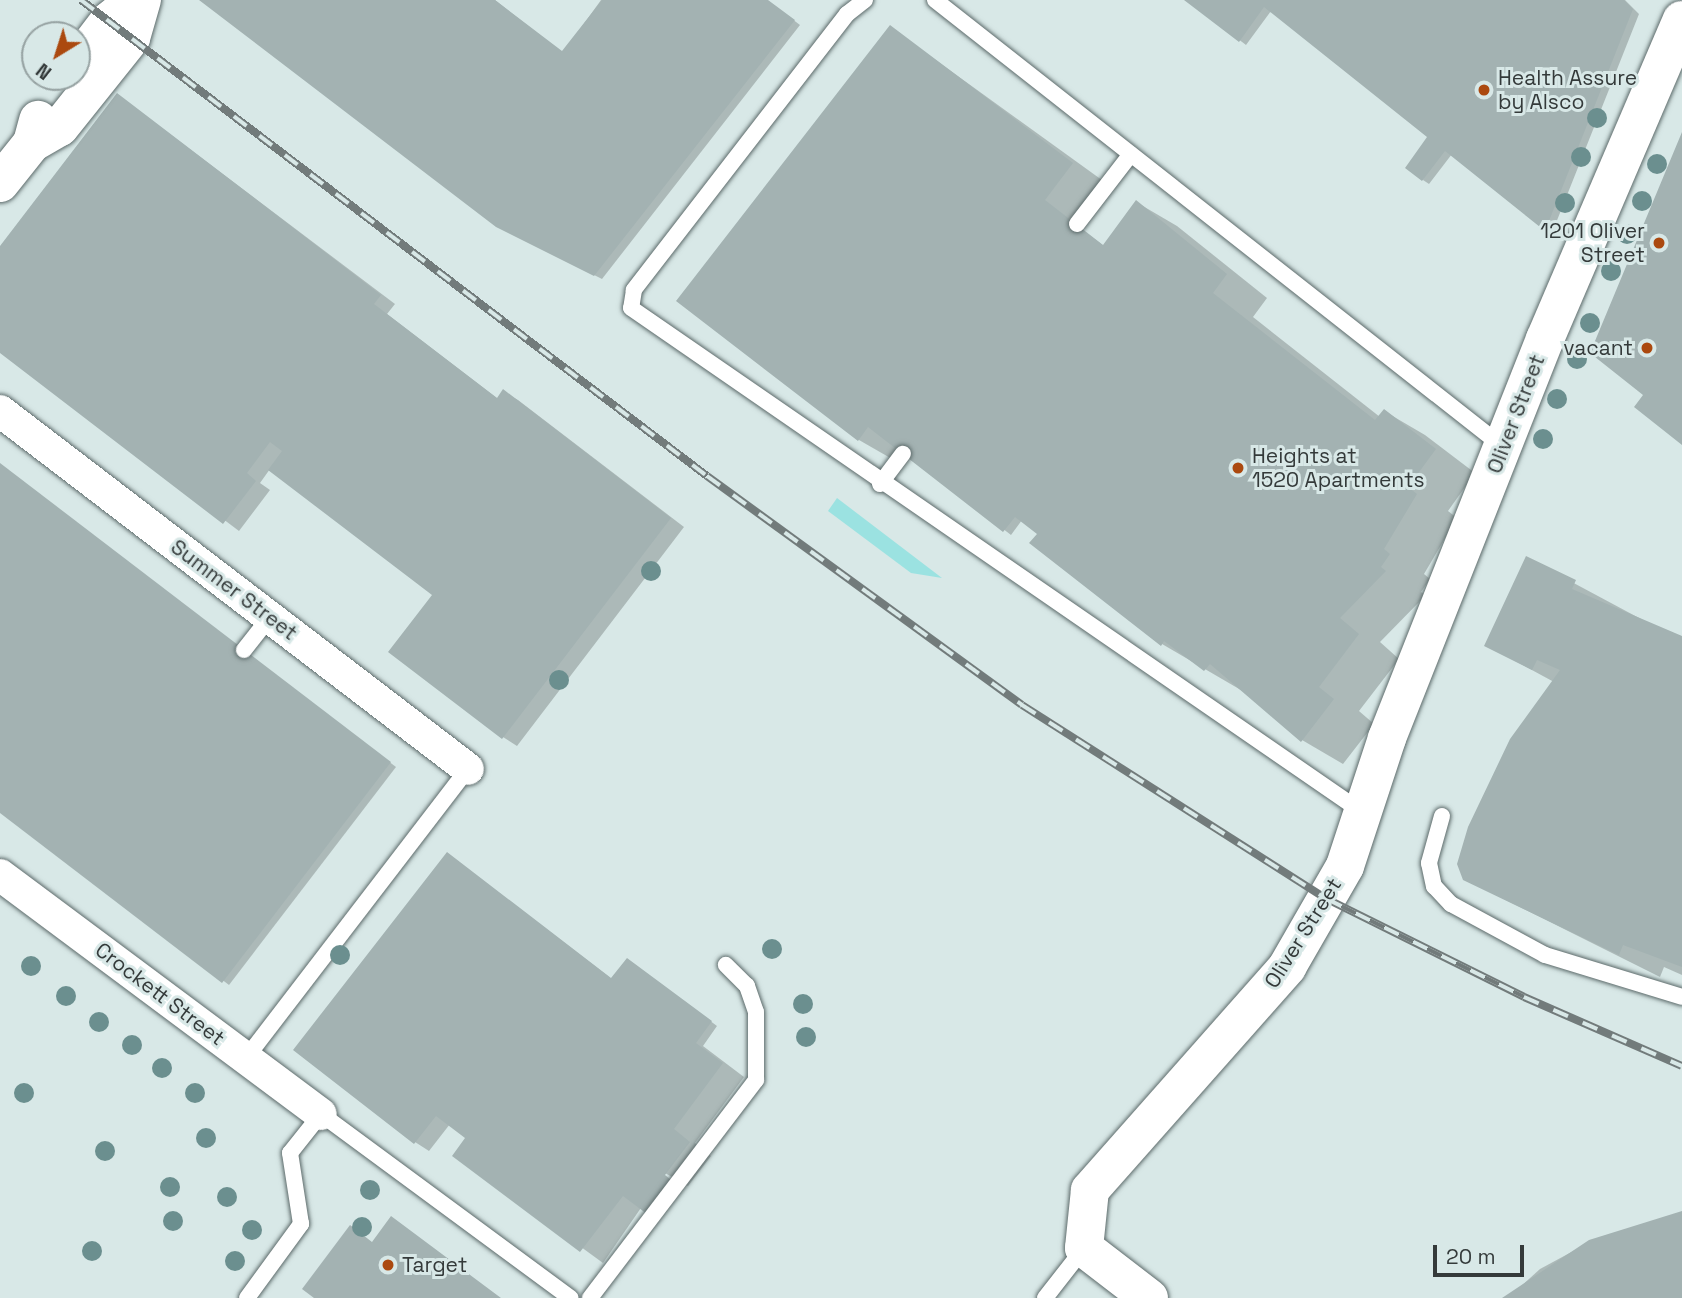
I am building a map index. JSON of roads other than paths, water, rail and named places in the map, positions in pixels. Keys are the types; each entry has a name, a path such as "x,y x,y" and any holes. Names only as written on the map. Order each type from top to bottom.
{"street":[{"path":"91,44 108,21 135,0"},
{"path":"0,183 32,143 60,127 131,38 142,0"},
{"name":"Oliver Street","path":"1646,92 1643,64 1670,0"},
{"name":"Oliver Street","path":"1084,1248 1090,1190 1223,1033 1234,1004 1293,922 1356,808 1363,766 1387,738 1646,92 1682,20"},
{"path":"32,143 40,114 57,91"},
{"name":"Summer Street","path":"0,411 468,769"},
{"name":"Crockett Street","path":"0,875 321,1114"},
{"path":"1084,1248 1149,1298"}],"lane":[{"path":"866,0 847,14 643,279 631,308 880,484 1356,808"},
{"path":"935,0 1502,446"},
{"path":"1077,225 1131,154"},
{"path":"880,484 903,454"},
{"path":"244,650 270,617"},
{"path":"246,1058 468,769"},
{"path":"1442,816 1429,863 1434,886 1451,904 1545,955 1682,997"},
{"path":"590,1298 756,1080 756,1012 747,986 726,965"},
{"path":"247,1298 300,1224 290,1153 321,1114 571,1298"},
{"path":"1045,1298 1084,1248"}],"railway":[{"path":"81,0 707,476 1022,705 1327,899 1524,997 1682,1066"}],"place":[{"name":"Health Assure by Alsco","path":"1484,90"},
{"name":"1201 Oliver Street","path":"1659,243"},
{"name":"vacant","path":"1647,348"},
{"name":"Heights at 1520 Apartments","path":"1238,468"},
{"name":"Target","path":"388,1265"}]}
